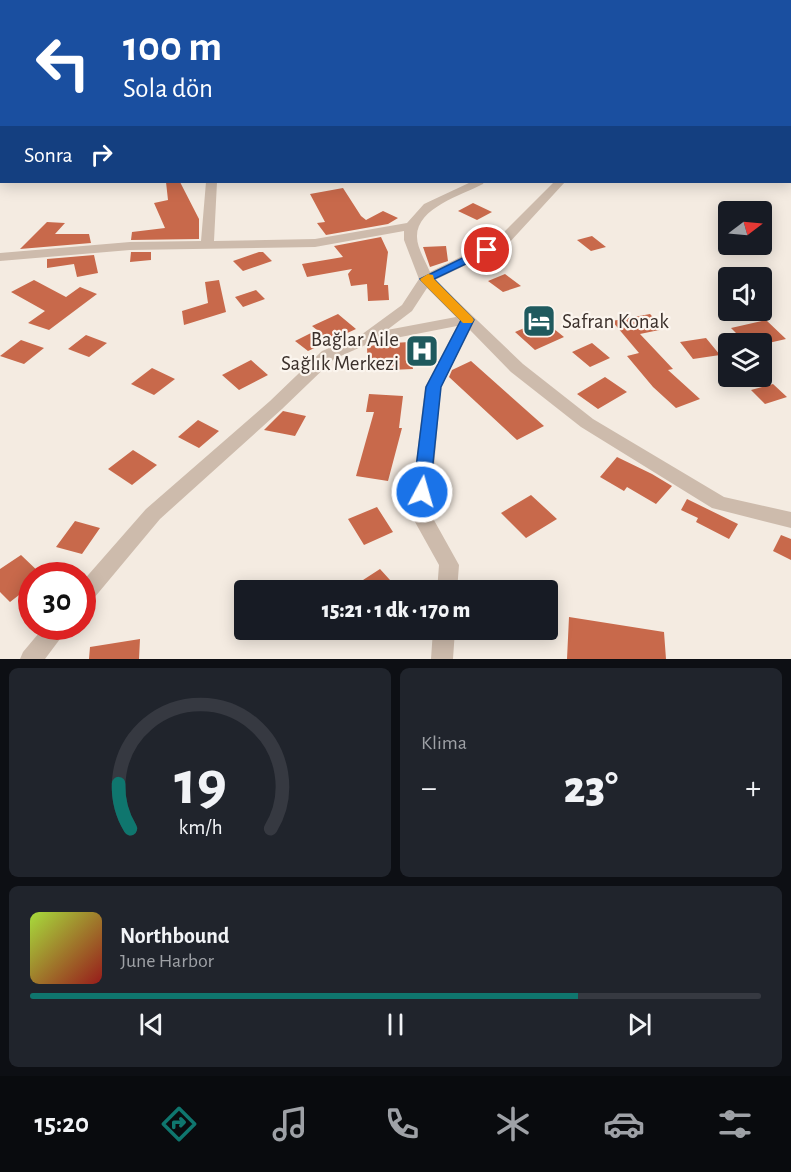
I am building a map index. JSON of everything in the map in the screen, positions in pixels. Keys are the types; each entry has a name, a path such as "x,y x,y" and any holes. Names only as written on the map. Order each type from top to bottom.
{"street":[{"path":"207,246 211,183"},
{"path":"477,183 428,207 411,226 410,240 426,279 518,368 588,423 718,503 791,520"},
{"path":"366,339 407,308 426,279 457,266 502,242 559,183"},
{"path":"0,257 130,246 315,243 411,226"},
{"path":"96,581 153,514 276,405 328,355 366,339 468,320"},
{"path":"448,580 449,565 420,513 433,387 468,320"},
{"path":"31,659 47,640"},
{"path":"442,659 443,640"}],"building":[{"path":"166,183 181,183 199,219 199,239 131,240 132,232 165,228 154,203 168,200"},
{"path":"343,188 366,220 383,211 398,218 388,224 326,235 317,223 325,222 310,194"},
{"path":"473,203 492,212 477,220 458,211"},
{"path":"47,222 65,223 55,234 89,234 91,243 20,249"},
{"path":"592,236 606,247 591,251 577,240"},
{"path":"381,237 388,252 384,285 388,285 389,300 368,301 367,284 351,286 348,274 352,269 307,277 302,264 343,257 334,246"},
{"path":"446,246 448,261 430,267 423,247"},
{"path":"131,252 151,252 151,260 130,262"},
{"path":"263,252 272,261 243,271 233,261"},
{"path":"94,255 98,273 77,277 74,264 47,268 47,259"},
{"path":"505,274 521,286 503,292 488,281"},
{"path":"34,280 66,297 80,287 97,294 49,330 28,323 45,311 11,292"},
{"path":"219,280 226,312 184,325 182,311 208,303 205,282"},
{"path":"256,290 265,299 243,307 235,297"},
{"path":"338,314 356,329 308,351 295,341 317,330 312,326"},
{"path":"650,314 664,329 640,334 673,369 668,370 700,399 676,408 653,387 627,356 639,353 612,321"},
{"path":"543,320 564,337 535,350 515,332"},
{"path":"767,321 786,339 772,342 772,333 736,333 731,328"},
{"path":"86,335 107,343 89,357 68,349"},
{"path":"706,338 718,355 693,359 680,342"},
{"path":"21,340 44,348 24,364 0,356"},
{"path":"409,342 413,369 368,371 367,347"},
{"path":"592,343 610,358 590,367 572,352"},
{"path":"251,360 268,375 239,390 222,375"},
{"path":"471,361 544,426 517,440 449,377 452,370"},
{"path":"152,368 175,379 154,395 131,384"},
{"path":"605,377 627,392 598,409 577,394"},
{"path":"772,384 787,397 765,404 751,390 772,387"},
{"path":"369,394 403,396 399,428 402,428 388,481 356,476 374,412 366,412"},
{"path":"283,411 306,416 295,436 264,430"},
{"path":"198,420 219,431 199,448 178,437"},
{"path":"133,450 157,465 132,485 108,469"},
{"path":"617,457 672,486 656,504 627,487 624,491 600,477"},
{"path":"531,495 557,519 526,538 501,513"},
{"path":"687,499 738,524 729,539 696,522 698,518 681,510"},
{"path":"377,507 393,532 364,545 348,519"},
{"path":"75,521 100,528 82,554 56,547"},
{"path":"781,535 791,539 791,560 773,551"},
{"path":"21,555 28,562 18,562 18,596 10,602 0,592 0,569"},
{"path":"380,569 390,580 363,580"},
{"path":"569,617 664,632 666,659 567,659"},
{"path":"140,639 139,659 89,659 90,647"}],"slow traffic":[{"path":"428,278 426,279 467,320"}],"place":[{"name":"Safran Konak","path":"539,321"},
{"name":"Bağlar Aile Sağlık Merkezi","path":"422,351"}],"route":[{"path":"422,492 433,387 468,320 426,279 487,250"}]}
